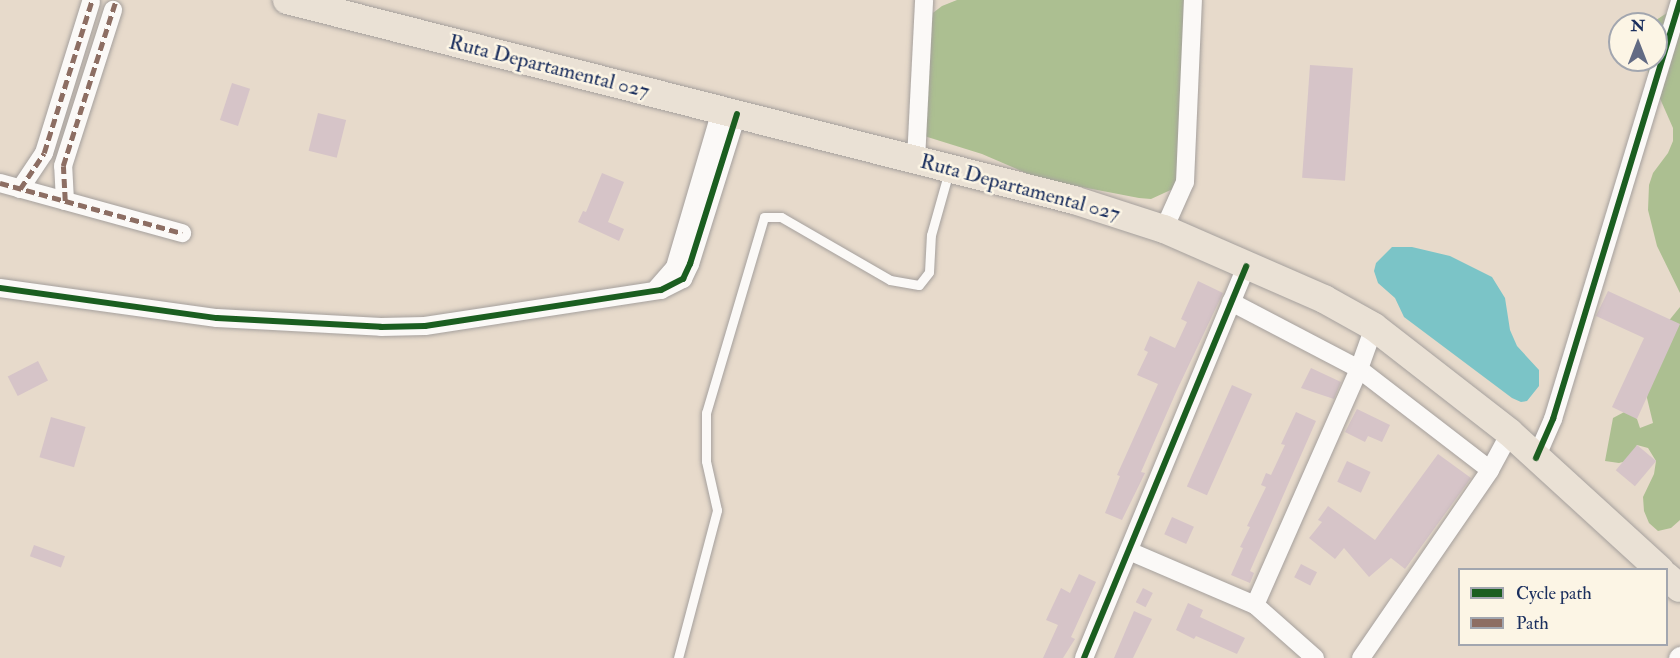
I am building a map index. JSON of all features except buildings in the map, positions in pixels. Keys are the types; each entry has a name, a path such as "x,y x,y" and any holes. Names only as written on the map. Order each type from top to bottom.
{"main road":[{"name":"Ruta Departamental 027","path":"316,4 1074,200 1164,229 1324,299 1374,327 1510,433 1658,568"},
{"path":"1668,578 1680,588"}],"street":[{"path":"916,160 924,0"},
{"path":"1164,229 1185,182 1193,0"},
{"path":"1536,458 1553,419 1680,0"},
{"path":"20,189 44,153 91,2"},
{"path":"65,201 63,166 113,10"},
{"path":"0,288 217,318 381,327 425,326 654,292 675,267 729,112"},
{"path":"0,183 182,233"},
{"path":"1084,658 1246,266"},
{"path":"1231,302 1359,369 1490,470"},
{"path":"1255,605 1359,369 1374,327"},
{"path":"1361,658 1490,470 1510,433"},
{"path":"1129,551 1255,605 1315,658"}],"lane":[{"path":"678,658 717,510 706,461 706,413 765,217 782,217 890,280 919,285 928,272 931,235 949,169"}],"green space":[{"path":"957,0 1184,0 1182,85 1186,126 1175,188 1151,199 1040,179 982,154 921,135 921,22 942,6"},
{"path":"1680,0 1680,293 1657,246 1648,210 1649,185 1653,173 1668,153 1673,141 1673,128 1648,72 1668,72 1668,12"},
{"path":"1680,307 1680,520 1671,528 1658,531 1649,523 1644,511 1643,497 1654,474 1656,461 1648,448 1637,445 1630,460 1619,463 1605,461 1613,418 1628,410 1637,419 1640,428 1653,423 1647,398 1650,358 1658,334"}],"water":[{"path":"1392,247 1412,247 1450,256 1492,277 1505,298 1510,330 1517,346 1539,370 1539,386 1527,401 1521,402 1512,398 1404,317 1395,298 1378,283 1374,271 1376,263"}],"marked path":[{"path":"20,189 44,153 92,0"},
{"path":"65,201 63,166 116,0"},
{"path":"0,183 182,233"}],"cycle path":[{"path":"1536,458 1553,419 1680,0"},
{"path":"0,288 217,318 381,327 425,326 661,290 683,279 690,264 737,114"},
{"path":"1084,658 1246,266"}]}
